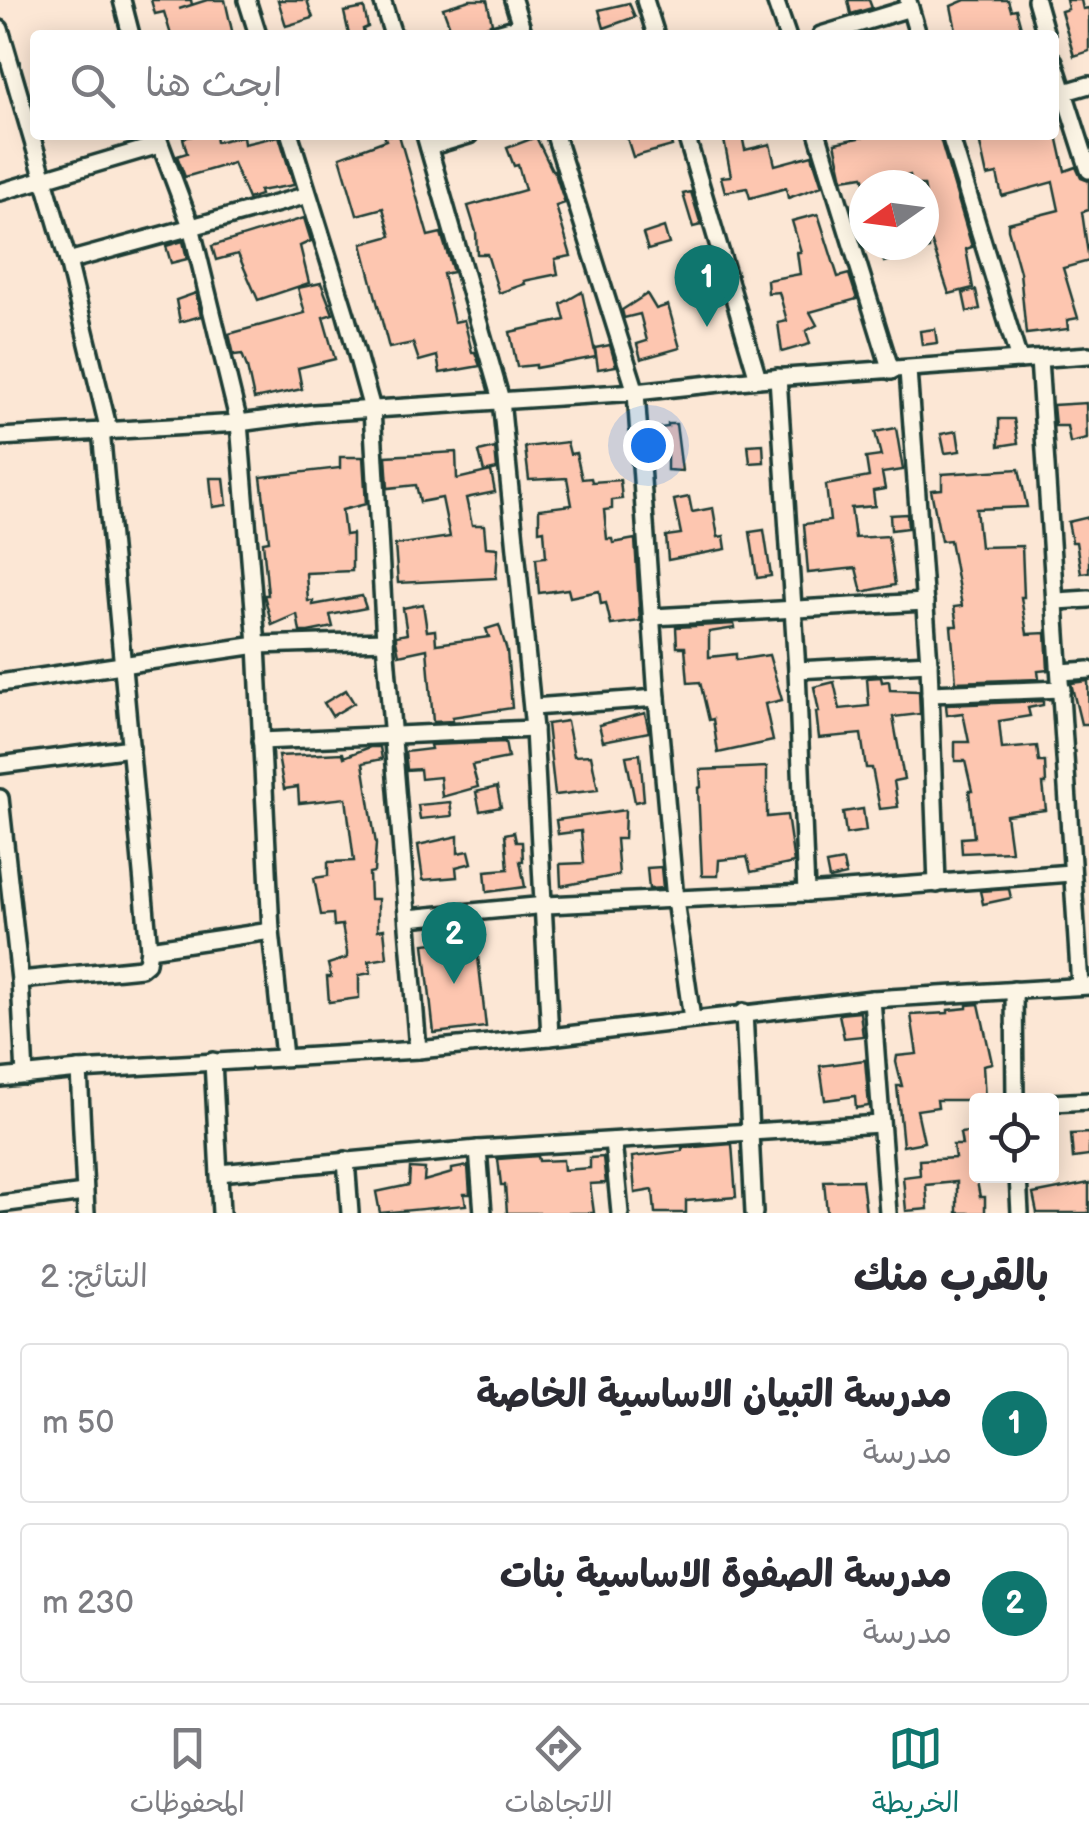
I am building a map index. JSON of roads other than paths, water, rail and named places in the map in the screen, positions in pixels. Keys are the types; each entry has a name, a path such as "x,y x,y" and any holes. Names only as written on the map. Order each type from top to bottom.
{"street":[{"path":"122,0 131,30"},
{"path":"247,0 256,30"},
{"path":"382,0 391,30"},
{"path":"513,0 523,30"},
{"path":"645,0 654,30"},
{"path":"774,0 785,30"},
{"path":"1036,0 1045,30"},
{"path":"835,30 908,4 916,30"},
{"path":"0,29 30,132"},
{"path":"1089,85 1059,94 1089,170"},
{"path":"20,980 141,968 147,963 149,950 105,430 68,261 32,140"},
{"path":"0,192 158,140 191,226 238,423 257,645 271,931 284,1058"},
{"path":"292,140 372,409 384,641 418,1050"},
{"path":"557,140 636,392 657,698 676,900 692,1019"},
{"path":"687,140 758,379"},
{"path":"820,140 899,370 925,602 938,884"},
{"path":"952,140 1019,360"},
{"path":"427,141 501,400 534,729 550,1038"},
{"path":"68,261 308,195"},
{"path":"0,438 238,423 372,409 1089,355"},
{"path":"0,1078 418,1050 872,999 1085,986 1072,873 1039,359"},
{"path":"778,378 798,670 806,893"},
{"path":"1057,601 1089,599"},
{"path":"652,617 925,602"},
{"path":"0,683 257,645 384,641"},
{"path":"798,670 929,663"},
{"path":"930,694 1062,681 1089,670"},
{"path":"532,706 657,698"},
{"path":"261,741 534,729"},
{"path":"0,765 131,748"},
{"path":"0,798 20,980 25,1076"},
{"path":"408,918 546,905 806,893 1072,873"},
{"path":"149,950 271,931"},
{"path":"1014,990 1015,1093"},
{"path":"872,999 888,1213"},
{"path":"744,1012 754,1213"},
{"path":"213,1061 221,1213"},
{"path":"79,1070 86,1213"},
{"path":"1059,1103 1089,1101"},
{"path":"219,1173 478,1149 880,1124"},
{"path":"613,1141 620,1213"},
{"path":"478,1149 482,1213"},
{"path":"346,1160 350,1213"},
{"path":"1018,1183 1020,1213"},
{"path":"0,1204 84,1193"}],"place":[{"name":"مدرسة التبيان الاساسية الخاصة","path":"707,327"},
{"name":"مدرسة الصفوة الاساسية بنات","path":"454,984"}]}
